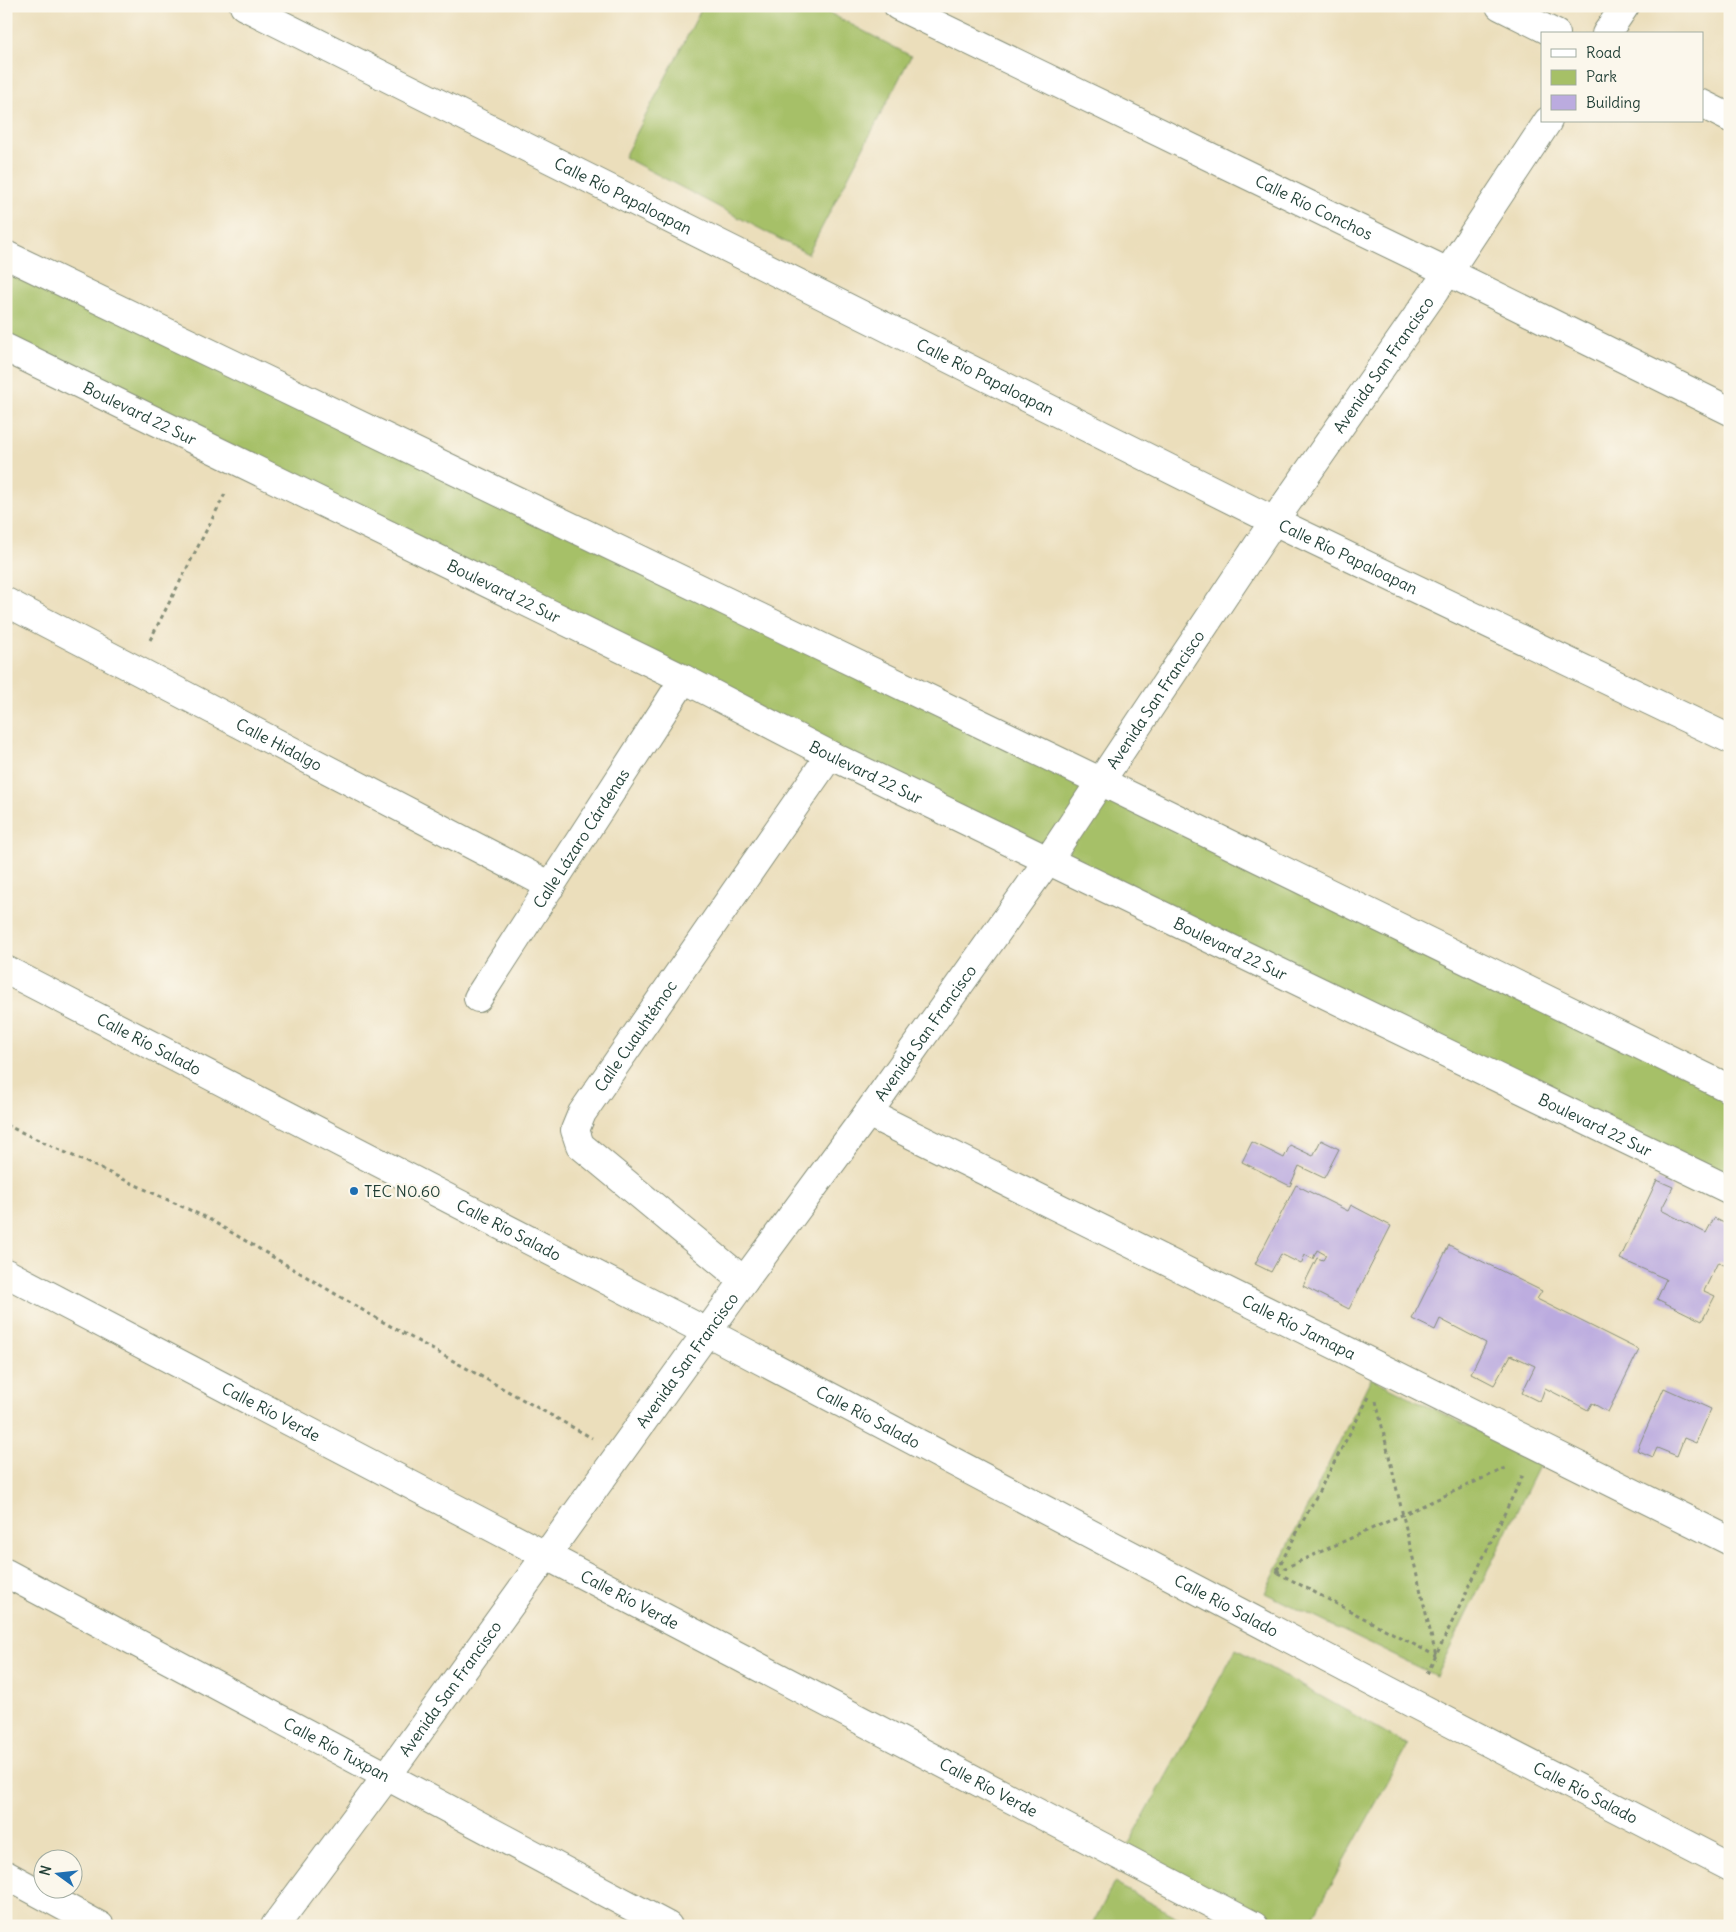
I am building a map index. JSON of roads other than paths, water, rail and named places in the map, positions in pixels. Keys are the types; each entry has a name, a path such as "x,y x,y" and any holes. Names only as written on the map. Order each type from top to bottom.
{"street":[{"name":"Calle Río Papaloapan","path":"244,6 1274,521 1730,739"},
{"name":"Calle Río Conchos","path":"898,6 1448,272 1730,411"},
{"path":"1500,6 1552,32"},
{"path":"1607,32 1625,6"},
{"path":"1704,105 1730,118"},
{"name":"Avenida San Francisco","path":"275,1926 387,1776 744,1281 868,1113 1049,859 1274,521 1448,272 1547,122"},
{"path":"6,255 1102,782 1730,1089"},
{"name":"Boulevard 22 Sur","path":"6,348 684,679 830,755 1049,859 1730,1190"},
{"name":"Calle Hidalgo","path":"6,602 551,886"},
{"name":"Calle Lázaro Cárdenas","path":"478,998 684,679"},
{"name":"Calle Cuauhtémoc","path":"744,1281 580,1145 575,1130 582,1113 830,755"},
{"name":"Calle Río Salado","path":"6,970 708,1332 1412,1703 1730,1867"},
{"name":"Calle Río Jamapa","path":"868,1113 1730,1541"},
{"name":"Calle Río Verde","path":"6,1273 1254,1926"},
{"name":"Calle Río Tuxpan","path":"6,1573 668,1926"},
{"path":"6,1875 100,1926"}],"place":[{"name":"TEC N0.60","path":"354,1191"}]}
